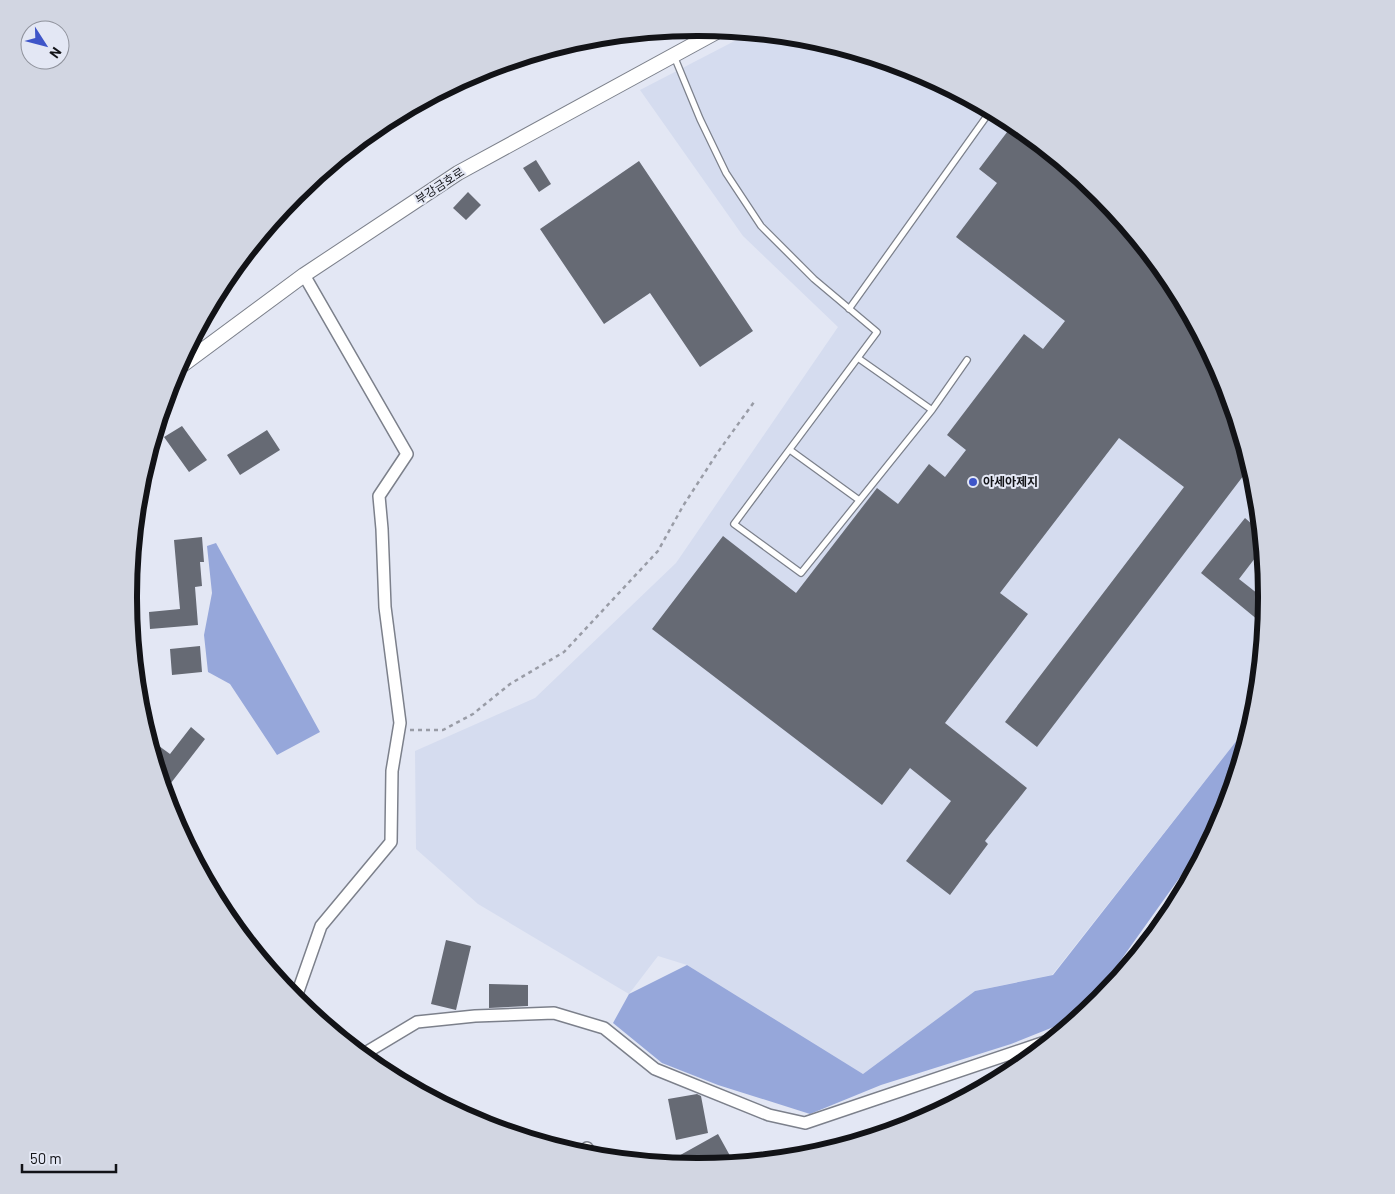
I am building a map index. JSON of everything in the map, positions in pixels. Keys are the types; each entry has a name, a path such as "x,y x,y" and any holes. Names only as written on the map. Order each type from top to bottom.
{"street":[{"name":"부강금호로","path":"190,359 304,275 458,173 709,36"},
{"path":"299,992 321,926 391,842 392,771 400,723 385,607 379,496 407,454 304,275"},
{"path":"369,1051 417,1022 475,1016 554,1013 604,1028 655,1069 769,1115 805,1123 1033,1046"}],"lane":[{"path":"674,56 700,119 726,173 761,226 814,279 877,332 734,524 801,573 932,410 967,360"},
{"path":"849,309 987,116"},
{"path":"858,358 932,410"},
{"path":"790,450 859,500"}],"path":[{"path":"398,730 443,730 473,714 510,684 564,652 658,551 683,506 718,452 754,402"}],"shaded area":[{"name":"아세아제지","path":"741,38 807,47 843,55 912,79 978,111 1039,152 1067,175 1119,227 1142,256 1164,285 1200,349 1216,382 1239,452 1253,524 1257,560 1258,597 1257,634 1253,670 1240,736 1052,975 975,991 863,1074 797,1035 687,965 658,956 629,994 478,904 416,849 415,751 535,698 676,563 838,327 743,236 640,90"},
{"path":"216,543 320,732 277,755 230,684 208,672 204,635 212,593 207,546"},
{"path":"1240,736 1216,812 1192,860 1106,982 1061,1024 1011,1044 881,1085 810,1114 718,1085 662,1063 613,1023 629,994 687,965 863,1074 975,991 1053,975"}],"building":[{"path":"1008,131 1067,175 1119,227 1164,285 1200,349 1216,382 1239,452 1244,475 1037,747 1005,722 1184,487 1119,438 1000,593 1028,614 945,723 1027,788 985,841 988,844 950,895 906,861 951,801 910,768 882,805 652,629 723,536 796,593 877,488 898,504 929,464 945,477 966,450 947,435 1024,334 1043,349 1065,321 956,237 997,183 979,169"},
{"path":"536,160 551,184 539,192 523,168"},
{"path":"639,161 753,331 700,367 650,293 604,324 540,229"},
{"path":"468,192 481,205 466,220 453,208"},
{"path":"182,426 207,460 189,472 164,437"},
{"path":"267,430 280,450 240,475 227,455"},
{"path":"1245,518 1253,525 1257,556 1239,579 1258,594 1257,620 1201,573"},
{"path":"202,537 204,562 200,562 202,586 195,587 198,625 150,629 149,612 180,609 174,540"},
{"path":"200,646 202,672 172,675 170,649"},
{"path":"191,727 205,739 170,785 157,744 170,754"},
{"path":"446,940 471,946 456,1010 431,1004"},
{"path":"489,984 528,985 528,1006 489,1008"},
{"path":"697,1094 701,1096 708,1133 676,1140 668,1099"},
{"path":"718,1134 731,1157 698,1158 676,1157"}],"place":[{"name":"아세아제지","path":"973,482"}]}
